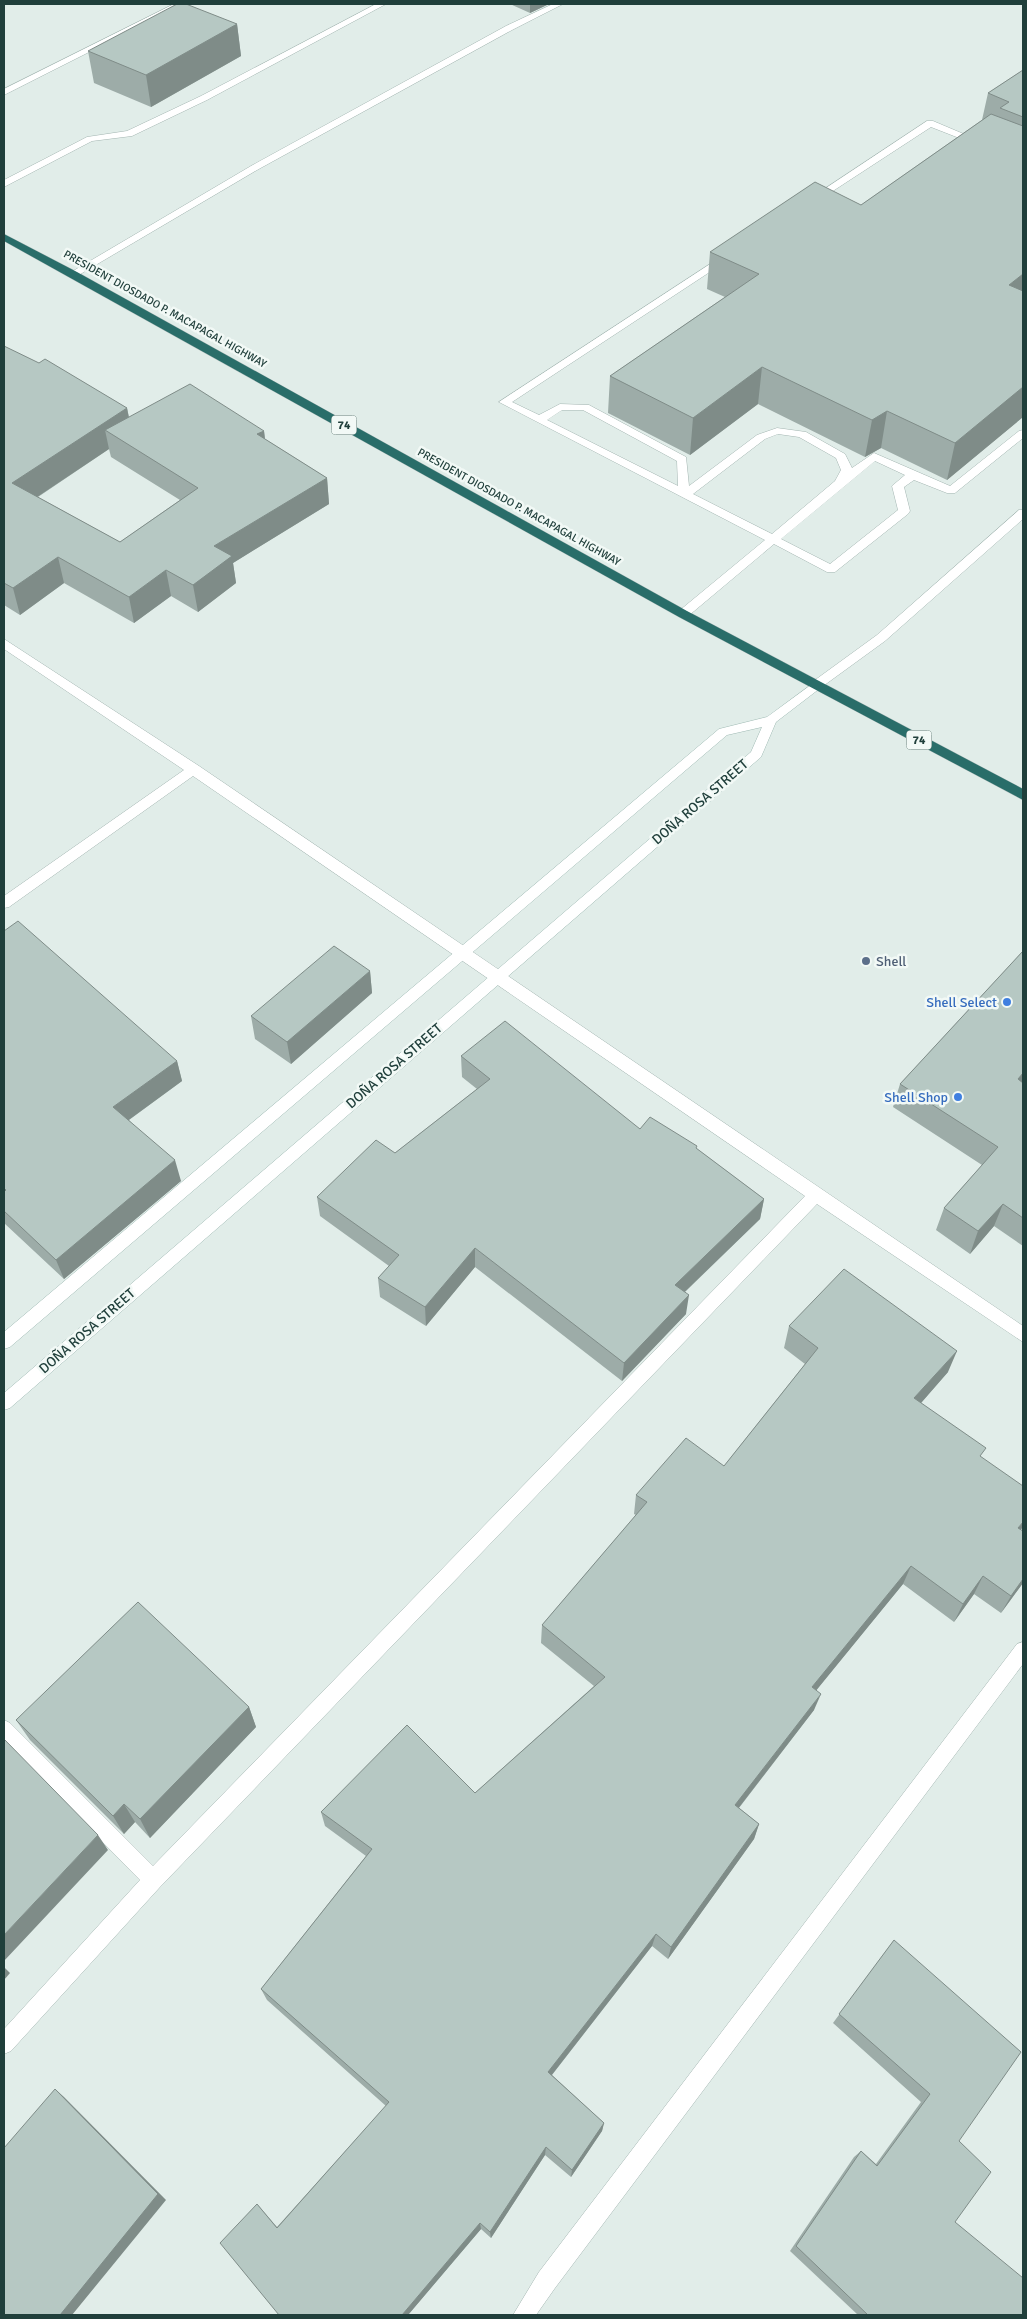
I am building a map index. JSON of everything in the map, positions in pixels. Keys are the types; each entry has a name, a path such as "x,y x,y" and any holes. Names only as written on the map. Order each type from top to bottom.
{"highway":[{"name":"PRESIDENT DIOSDADO P. MACAPAGAL HIGHWAY","path":"4,237 683,614 815,686 1023,794"}],"street":[{"path":"4,92 180,4"},
{"path":"4,184 90,139 129,134 204,98 382,4"},
{"path":"73,274 254,168 501,33 559,4"},
{"path":"805,205 930,123 990,147"},
{"path":"730,254 504,402 831,569 904,511 898,486 913,474"},
{"path":"539,420 560,407 585,407 682,459 684,495"},
{"path":"684,495 761,436 777,431 802,434 841,456 847,470 840,483"},
{"path":"683,614 874,456 951,491 1023,433"},
{"name":"DOÑA ROSA STREET","path":"4,1342 464,954 723,732 771,720 881,638 1023,513"},
{"path":"4,643 194,769 816,1196 1023,1335"},
{"name":"DOÑA ROSA STREET","path":"4,1403 756,754 771,720"},
{"path":"4,903 194,769"},
{"path":"4,2044 154,1880 816,1196"},
{"path":"524,2315 547,2280 1023,1650"},
{"path":"4,1729 154,1880"}],"building":[{"path":"177,4 186,4 237,24 146,75 88,51"},
{"path":"1023,70 1023,117 1000,108 1009,102 988,93"},
{"path":"991,114 1023,126 1023,274 1009,285 1023,291 1023,387 955,443 887,411 872,420 762,367 693,418 610,376 759,274 710,252 815,182 861,205"},
{"path":"4,346 39,363 45,359 127,408 12,483 120,542 198,488 105,430 190,384 264,431 257,434 327,478 214,546 232,556 193,585 166,570 129,597 58,557 13,588 4,583"},
{"path":"18,921 177,1061 113,1107 175,1160 56,1260 4,1211 4,1192 6,1190 4,1188 4,931"},
{"path":"334,946 370,971 287,1042 251,1016"},
{"path":"1023,951 1023,1073 1018,1079 1023,1083 1023,1218 1003,1204 978,1231 944,1208 998,1147 900,1084"},
{"path":"505,1021 640,1129 650,1117 697,1146 696,1148 764,1199 675,1285 689,1295 624,1363 475,1248 425,1307 378,1278 399,1255 317,1197 376,1140 395,1153 490,1079 461,1056"},
{"path":"844,1269 957,1351 914,1398 986,1448 980,1456 1023,1486 1023,1522 1018,1528 1023,1531 1023,1579 1011,1596 983,1576 963,1604 911,1566 812,1687 821,1694 735,1805 759,1824 671,1947 656,1934 548,2072 604,2123 572,2170 546,2147 490,2232 480,2223 402,2315 279,2315 220,2243 257,2204 277,2228 389,2102 261,1989 372,1849 321,1812 407,1725 475,1793 605,1677 542,1625 647,1502 636,1495 686,1438 724,1466 818,1348 789,1326"},
{"path":"138,1602 249,1707 140,1819 124,1804 113,1816 16,1720"},
{"path":"4,1739 98,1835 4,1935"},
{"path":"894,1940 1021,2052 959,2141 991,2172 955,2222 1023,2278 1023,2315 868,2315 796,2246 861,2151 877,2166 930,2094 839,2014"},
{"path":"55,2089 158,2194 60,2315 4,2315 4,2148"}],"place":[{"name":"Shell","path":"866,961"},
{"name":"Shell Select","path":"1007,1002"},
{"name":"Shell Shop","path":"958,1097"}]}
